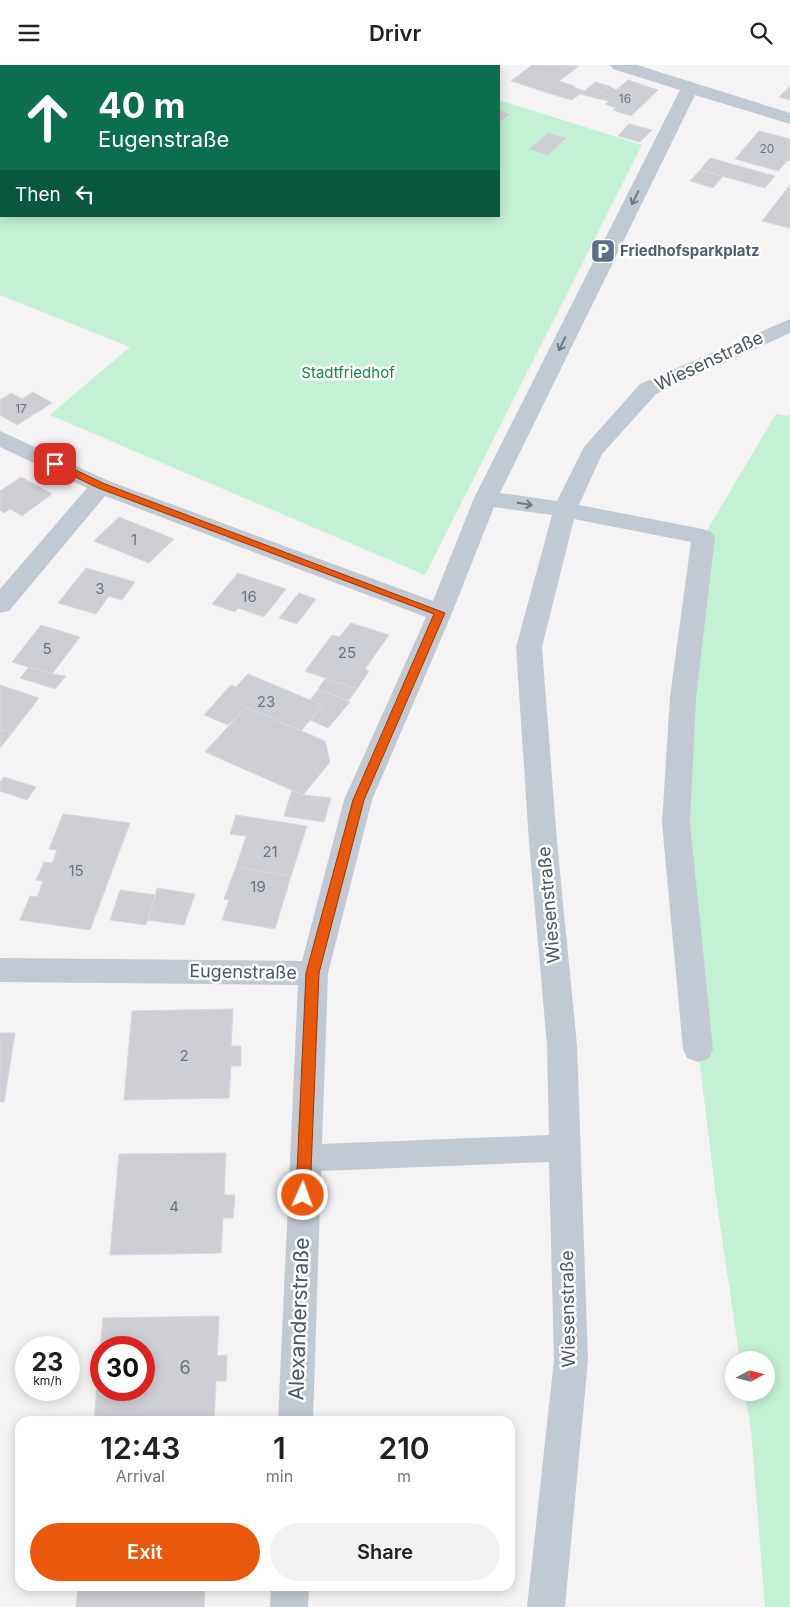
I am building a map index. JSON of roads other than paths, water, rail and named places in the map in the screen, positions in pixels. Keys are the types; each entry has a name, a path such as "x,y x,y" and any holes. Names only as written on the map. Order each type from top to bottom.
{"street":[{"path":"619,65 790,119"},
{"name":"Eugenstraße","path":"0,969 312,973 358,800 440,613 486,498 690,88"},
{"name":"Wiesenstraße","path":"546,1607 571,1360 562,1045 543,842 529,647 565,510 592,452 648,389 790,325"},
{"path":"0,439 102,486 440,613"},
{"path":"0,605 102,486"},
{"path":"486,498 565,510 703,537 683,697 676,823 698,1049"},
{"name":"Alexanderstraße","path":"295,1416 312,973"},
{"path":"304,1158 564,1148"},
{"path":"289,1607 290,1591"}],"place":[{"name":"Friedhofsparkplatz","path":"603,251"}],"park label":[{"name":"Stadtfriedhof","path":"348,373"}]}
